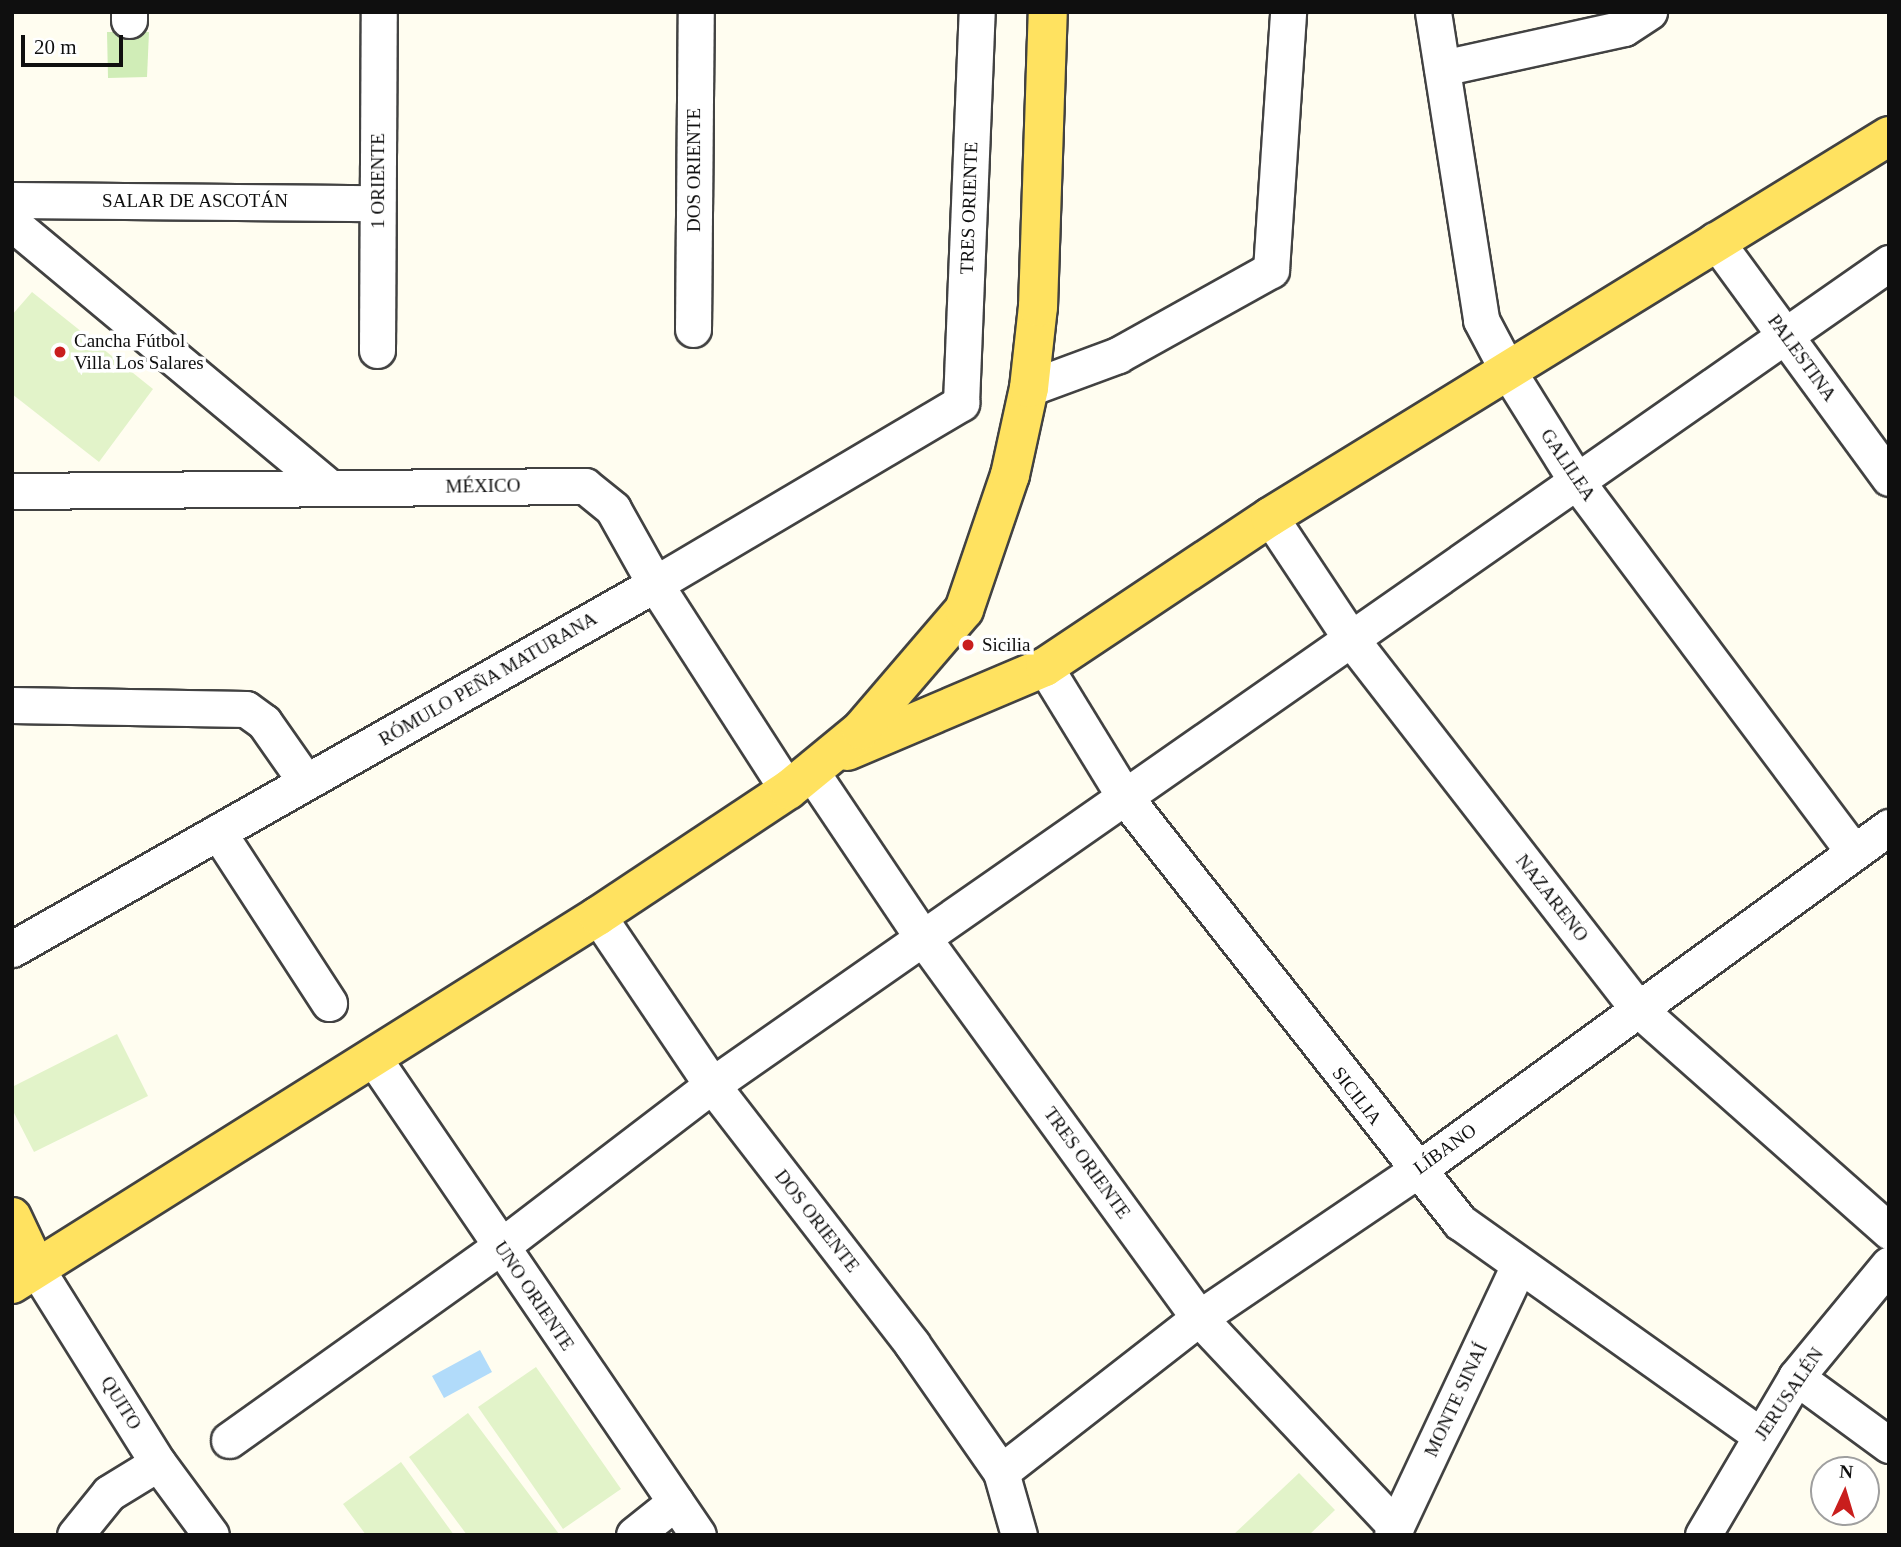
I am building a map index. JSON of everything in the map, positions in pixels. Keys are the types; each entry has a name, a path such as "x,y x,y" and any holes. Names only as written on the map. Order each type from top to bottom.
{"main road":[{"path":"811,773 964,610 1010,475 1029,388 1038,307 1048,12"},
{"path":"12,1217 24,1276 598,916 811,773 1045,667 1270,517 1508,372 1715,240 1889,136"}],"street":[{"name":"1 ORIENTE","path":"377,350 379,12"},
{"name":"DOS ORIENTE","path":"693,329 696,12"},
{"name":"TRES ORIENTE","path":"961,403 978,12"},
{"path":"1029,388 1118,355 1271,270 1288,12"},
{"name":"GALILEA","path":"1433,12 1481,320 1508,372 1577,482 1854,852"},
{"path":"1441,68 1624,28 1649,12"},
{"name":"SALAR DE ASCOTÁN","path":"12,200 377,203"},
{"path":"12,223 330,488"},
{"name":"PALESTINA","path":"1715,240 1889,478"},
{"path":"229,1440 500,1247 712,1085 1889,263"},
{"name":"RÓMULO PEÑA MATURANA","path":"12,949 655,584 961,403"},
{"name":"MÉXICO","path":"12,491 586,486 613,509 655,584 811,773"},
{"name":"NAZARENO","path":"1270,517 1352,639 1637,1009 1889,1231"},
{"name":"SICILIA","path":"1045,667 1124,796 1416,1171 1460,1222 1760,1435"},
{"path":"12,705 246,709 264,722 306,782"},
{"name":"TRES ORIENTE","path":"811,773 923,938 1199,1318 1394,1531"},
{"name":"LÍBANO","path":"1001,1472 1199,1318 1416,1171 1889,827"},
{"path":"218,832 329,1003"},
{"name":"DOS ORIENTE","path":"598,916 712,1085 912,1344 1001,1472 1019,1535"},
{"name":"UNO ORIENTE","path":"372,1056 698,1535"},
{"name":"JERUSALÉN","path":"1703,1535 1796,1377 1889,1264"},
{"name":"MONTE SINAÍ","path":"1394,1531 1519,1265"},
{"name":"QUITO","path":"24,1276 211,1535"},
{"path":"1796,1377 1889,1445"},
{"path":"75,1535 109,1493 158,1463"},
{"path":"634,1535 676,1502"}],"green space":[{"path":"107,32 149,32 147,77 108,78"},
{"name":"Cancha Fútbol Villa Los Salares","path":"32,292 153,389 99,462 12,394 12,315"},
{"path":"117,1034 148,1096 34,1152 12,1109 12,1087"},
{"path":"536,1367 621,1489 563,1529 478,1407"},
{"path":"468,1413 559,1534 467,1535 409,1457"},
{"path":"401,1462 454,1535 366,1535 343,1504"},
{"path":"1299,1473 1335,1510 1309,1535 1233,1535"}],"water":[{"path":"480,1350 492,1372 444,1398 432,1376"}],"place":[{"name":"Cancha Fútbol Villa Los Salares","path":"60,352"},
{"name":"Sicilia","path":"968,645"}]}
